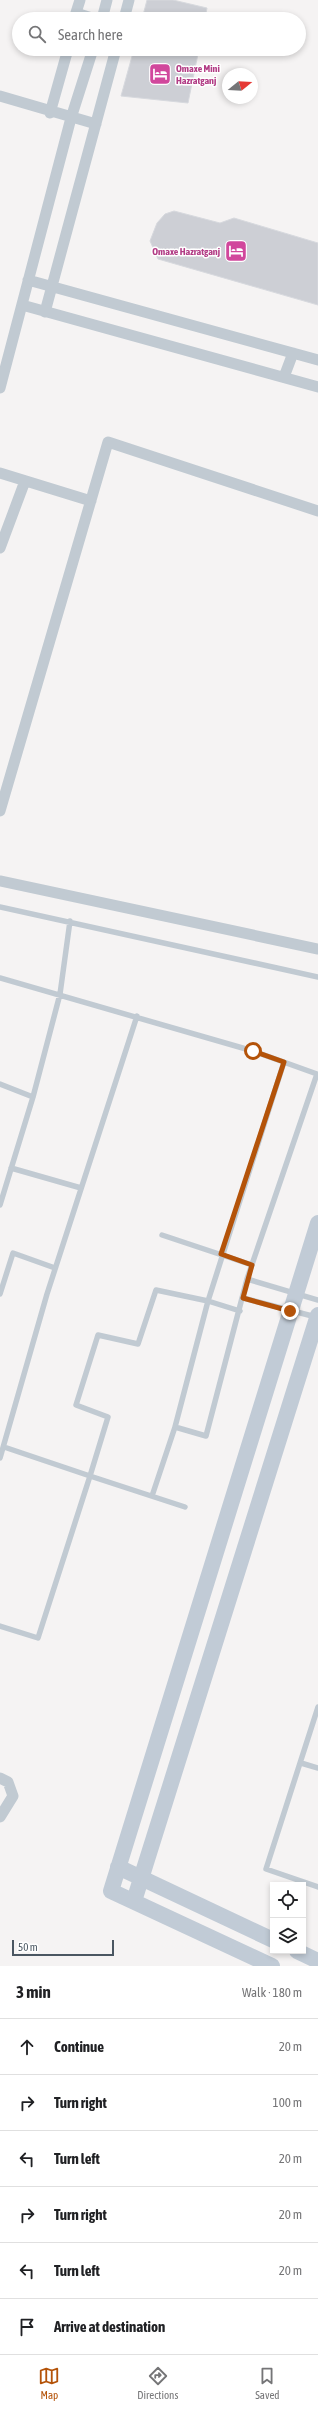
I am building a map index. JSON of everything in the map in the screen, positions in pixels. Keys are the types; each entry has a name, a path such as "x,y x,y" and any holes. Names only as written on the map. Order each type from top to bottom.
{"street":[{"path":"76,12 80,0"},
{"path":"104,12 107,0"},
{"path":"125,12 126,1"},
{"path":"50,112 66,56"},
{"path":"0,388 71,118 91,56"},
{"path":"45,312 114,56"},
{"path":"0,96 50,112 96,124"},
{"path":"28,280 318,360"},
{"path":"22,305 318,387"},
{"path":"284,377 293,353"},
{"path":"0,811 108,442 318,511"},
{"path":"0,473 91,501"},
{"path":"0,548 25,481"},
{"path":"0,881 318,949"},
{"path":"272,1966 111,1891 318,1223"},
{"path":"134,1901 318,1316"},
{"path":"0,1778 8,1782 13,1796 0,1817"},
{"path":"118,1867 270,1939"},
{"path":"303,1954 318,1961"}],"lane":[{"path":"0,907 70,921 318,977"},
{"path":"0,1205 33,1097 60,994 70,921"},
{"path":"0,978 136,1016 318,1073 252,1265 206,1436 175,1427"},
{"path":"0,1458 55,1268 136,1016"},
{"path":"152,1496 175,1427 221,1254 284,1062"},
{"path":"0,1084 33,1097"},
{"path":"11,1168 81,1188"},
{"path":"162,1235 252,1265"},
{"path":"0,1294 13,1253 55,1268"},
{"path":"248,1279 318,1300"},
{"path":"0,1626 38,1638 108,1417 76,1405 98,1335 138,1344 156,1290 208,1301 240,1310"},
{"path":"243,1298 290,1311 318,1316"},
{"path":"4,1447 185,1508"},
{"path":"318,1707 266,1869 318,1887"},
{"path":"301,1763 318,1768"}],"building":[{"path":"147,0 173,0 207,8 206,12 144,12"},
{"name":"Omaxe Mini Hazratganj","path":"132,56 198,56 188,103 121,96"},
{"name":"Omaxe Hazratganj","path":"174,211 220,223 234,218 318,243 318,305 158,259 150,241 157,223 165,214"}],"place":[{"name":"Omaxe Mini Hazratganj","path":"160,74"},
{"name":"Omaxe Hazratganj","path":"236,251"}],"route":[{"path":"253,1051 284,1062 221,1254 252,1265 243,1298 290,1311"}]}
